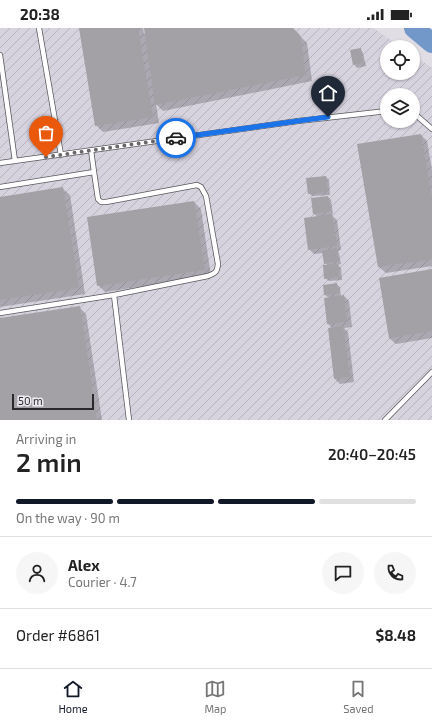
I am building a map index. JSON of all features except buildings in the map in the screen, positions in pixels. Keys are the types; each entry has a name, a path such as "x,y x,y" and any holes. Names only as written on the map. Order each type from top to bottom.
{"lane":[{"path":"39,28 61,154"},
{"path":"0,56 15,161"},
{"path":"0,163 298,121 380,112"},
{"path":"420,118 432,129"},
{"path":"0,313 114,295 208,276 218,270 206,196 201,187 192,185 101,202 98,199 91,150"},
{"path":"0,187 94,172"},
{"path":"114,295 129,420"},
{"path":"385,420 432,372"}],"shaded area":[{"path":"0,28 373,28 391,40 380,40 380,80 420,80 420,60 432,68 432,420 0,420"}],"waterway":[{"path":"414,28 432,43"}],"way so far":[{"path":"46,157 176,138"}],"route":[{"path":"176,138 328,117"}]}
